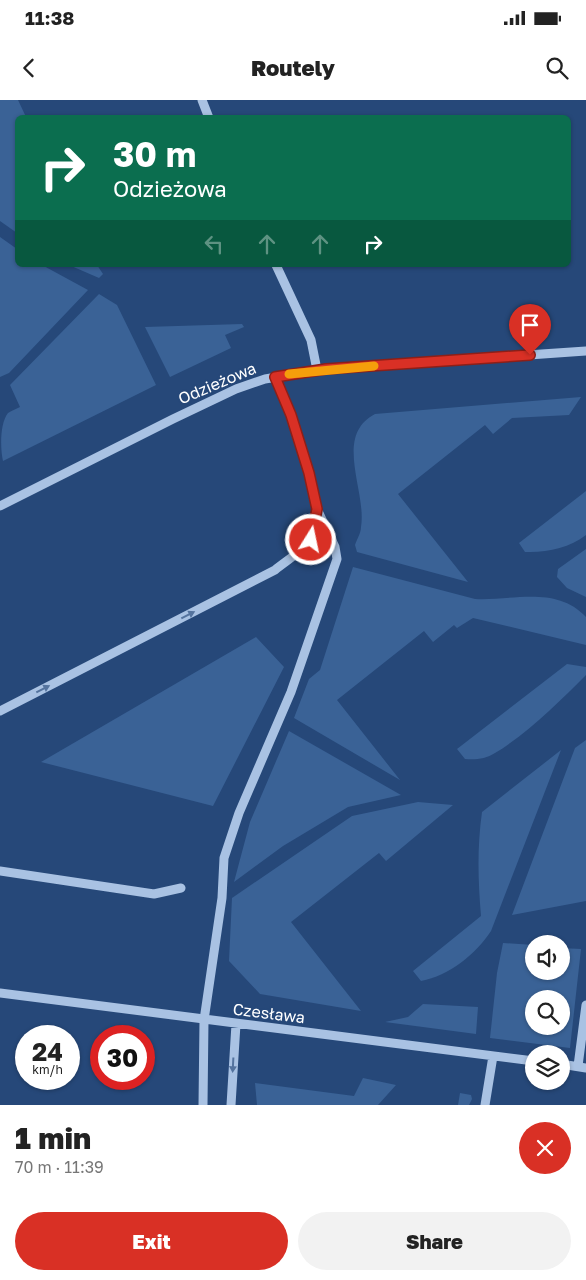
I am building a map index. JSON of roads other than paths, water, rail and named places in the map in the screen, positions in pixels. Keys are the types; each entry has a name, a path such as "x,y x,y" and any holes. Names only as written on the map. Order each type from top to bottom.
{"street":[{"path":"202,100 209,115"},
{"path":"277,267 311,340 318,370"},
{"name":"Odzieżowa","path":"0,506 211,400 251,383 318,370 586,351"},
{"path":"203,1105 204,1020 222,898 224,858 239,813 291,692 337,559 335,547 317,509 309,473 291,415 275,377"},
{"path":"0,711 275,570 311,540 317,509"},
{"path":"0,870 154,894 181,888"},
{"name":"Czesława","path":"0,993 525,1060"},
{"path":"582,1067 586,1005"},
{"path":"231,1105 236,1024"},
{"path":"485,1105 493,1056"}]}
